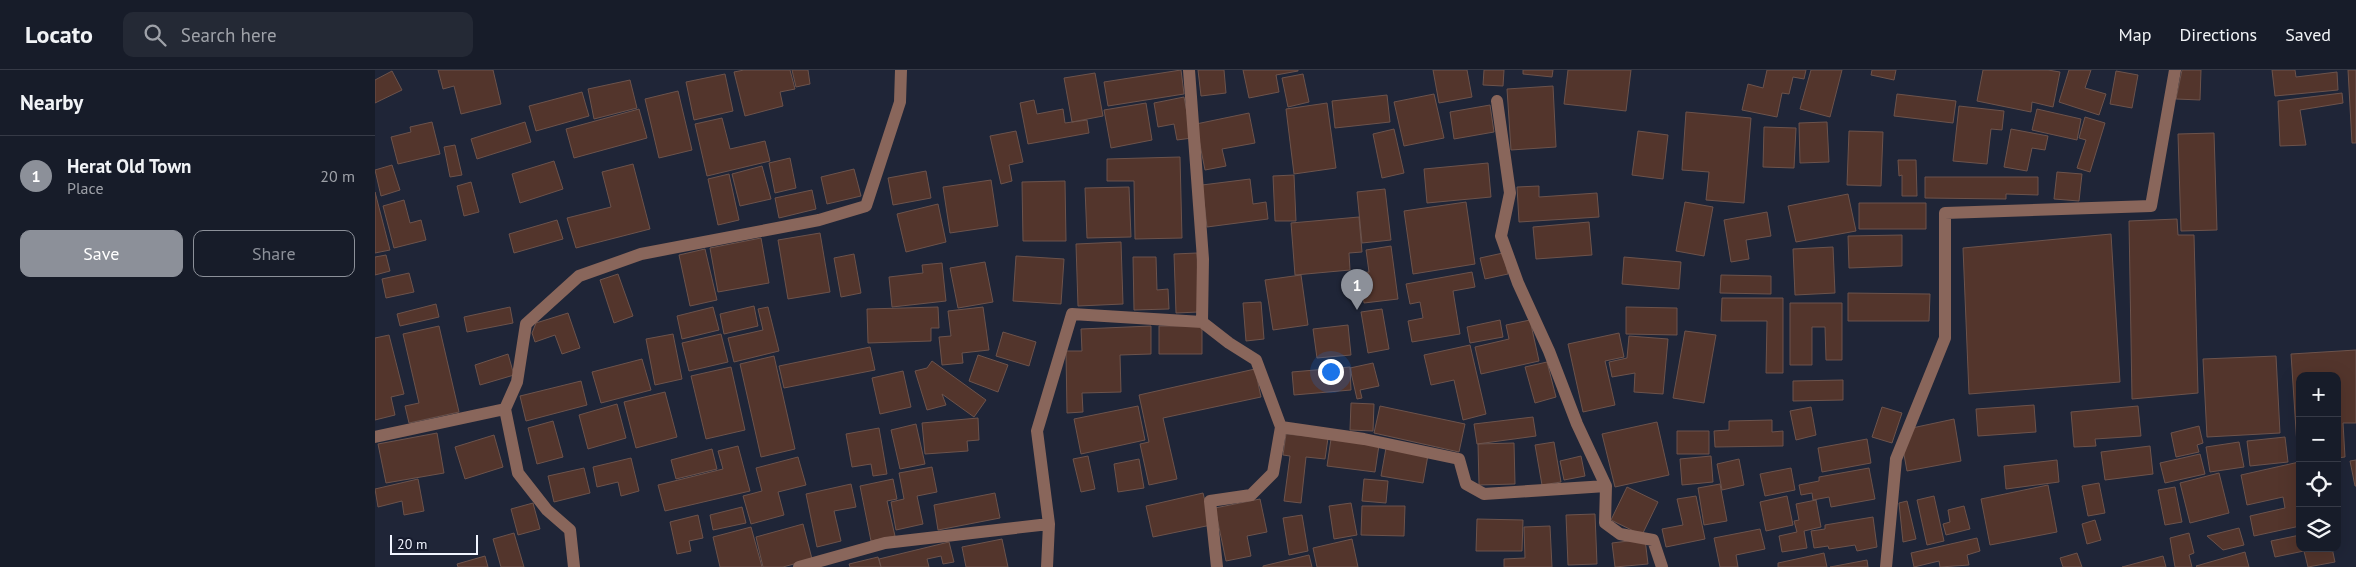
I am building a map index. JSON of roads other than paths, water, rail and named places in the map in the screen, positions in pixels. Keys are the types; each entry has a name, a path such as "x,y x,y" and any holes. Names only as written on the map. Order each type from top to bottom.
{"street":[{"path":"574,567 570,530 547,510 518,473 505,409 517,382 526,324 579,276 641,254 819,220 866,206 900,102 901,70"},
{"path":"1189,70 1203,258 1202,322"},
{"path":"1886,567 1896,459 1945,338 1945,213 2151,206 2175,70"},
{"path":"1497,101 1510,193 1501,236 1518,283 1549,351 1577,424 1606,486 1605,523 1620,534 1653,540 1662,567"},
{"path":"1047,567 1049,524 1037,431 1072,314 1202,322 1229,343 1256,360 1281,427 1273,473 1251,495 1210,501 1217,567"},
{"path":"375,437 505,409"},
{"path":"1281,427 1364,439 1459,459 1466,484 1484,494 1606,486"},
{"path":"799,567 885,543 1049,524"}],"place":[{"name":"Herat Old Town","path":"1357,310"}]}
